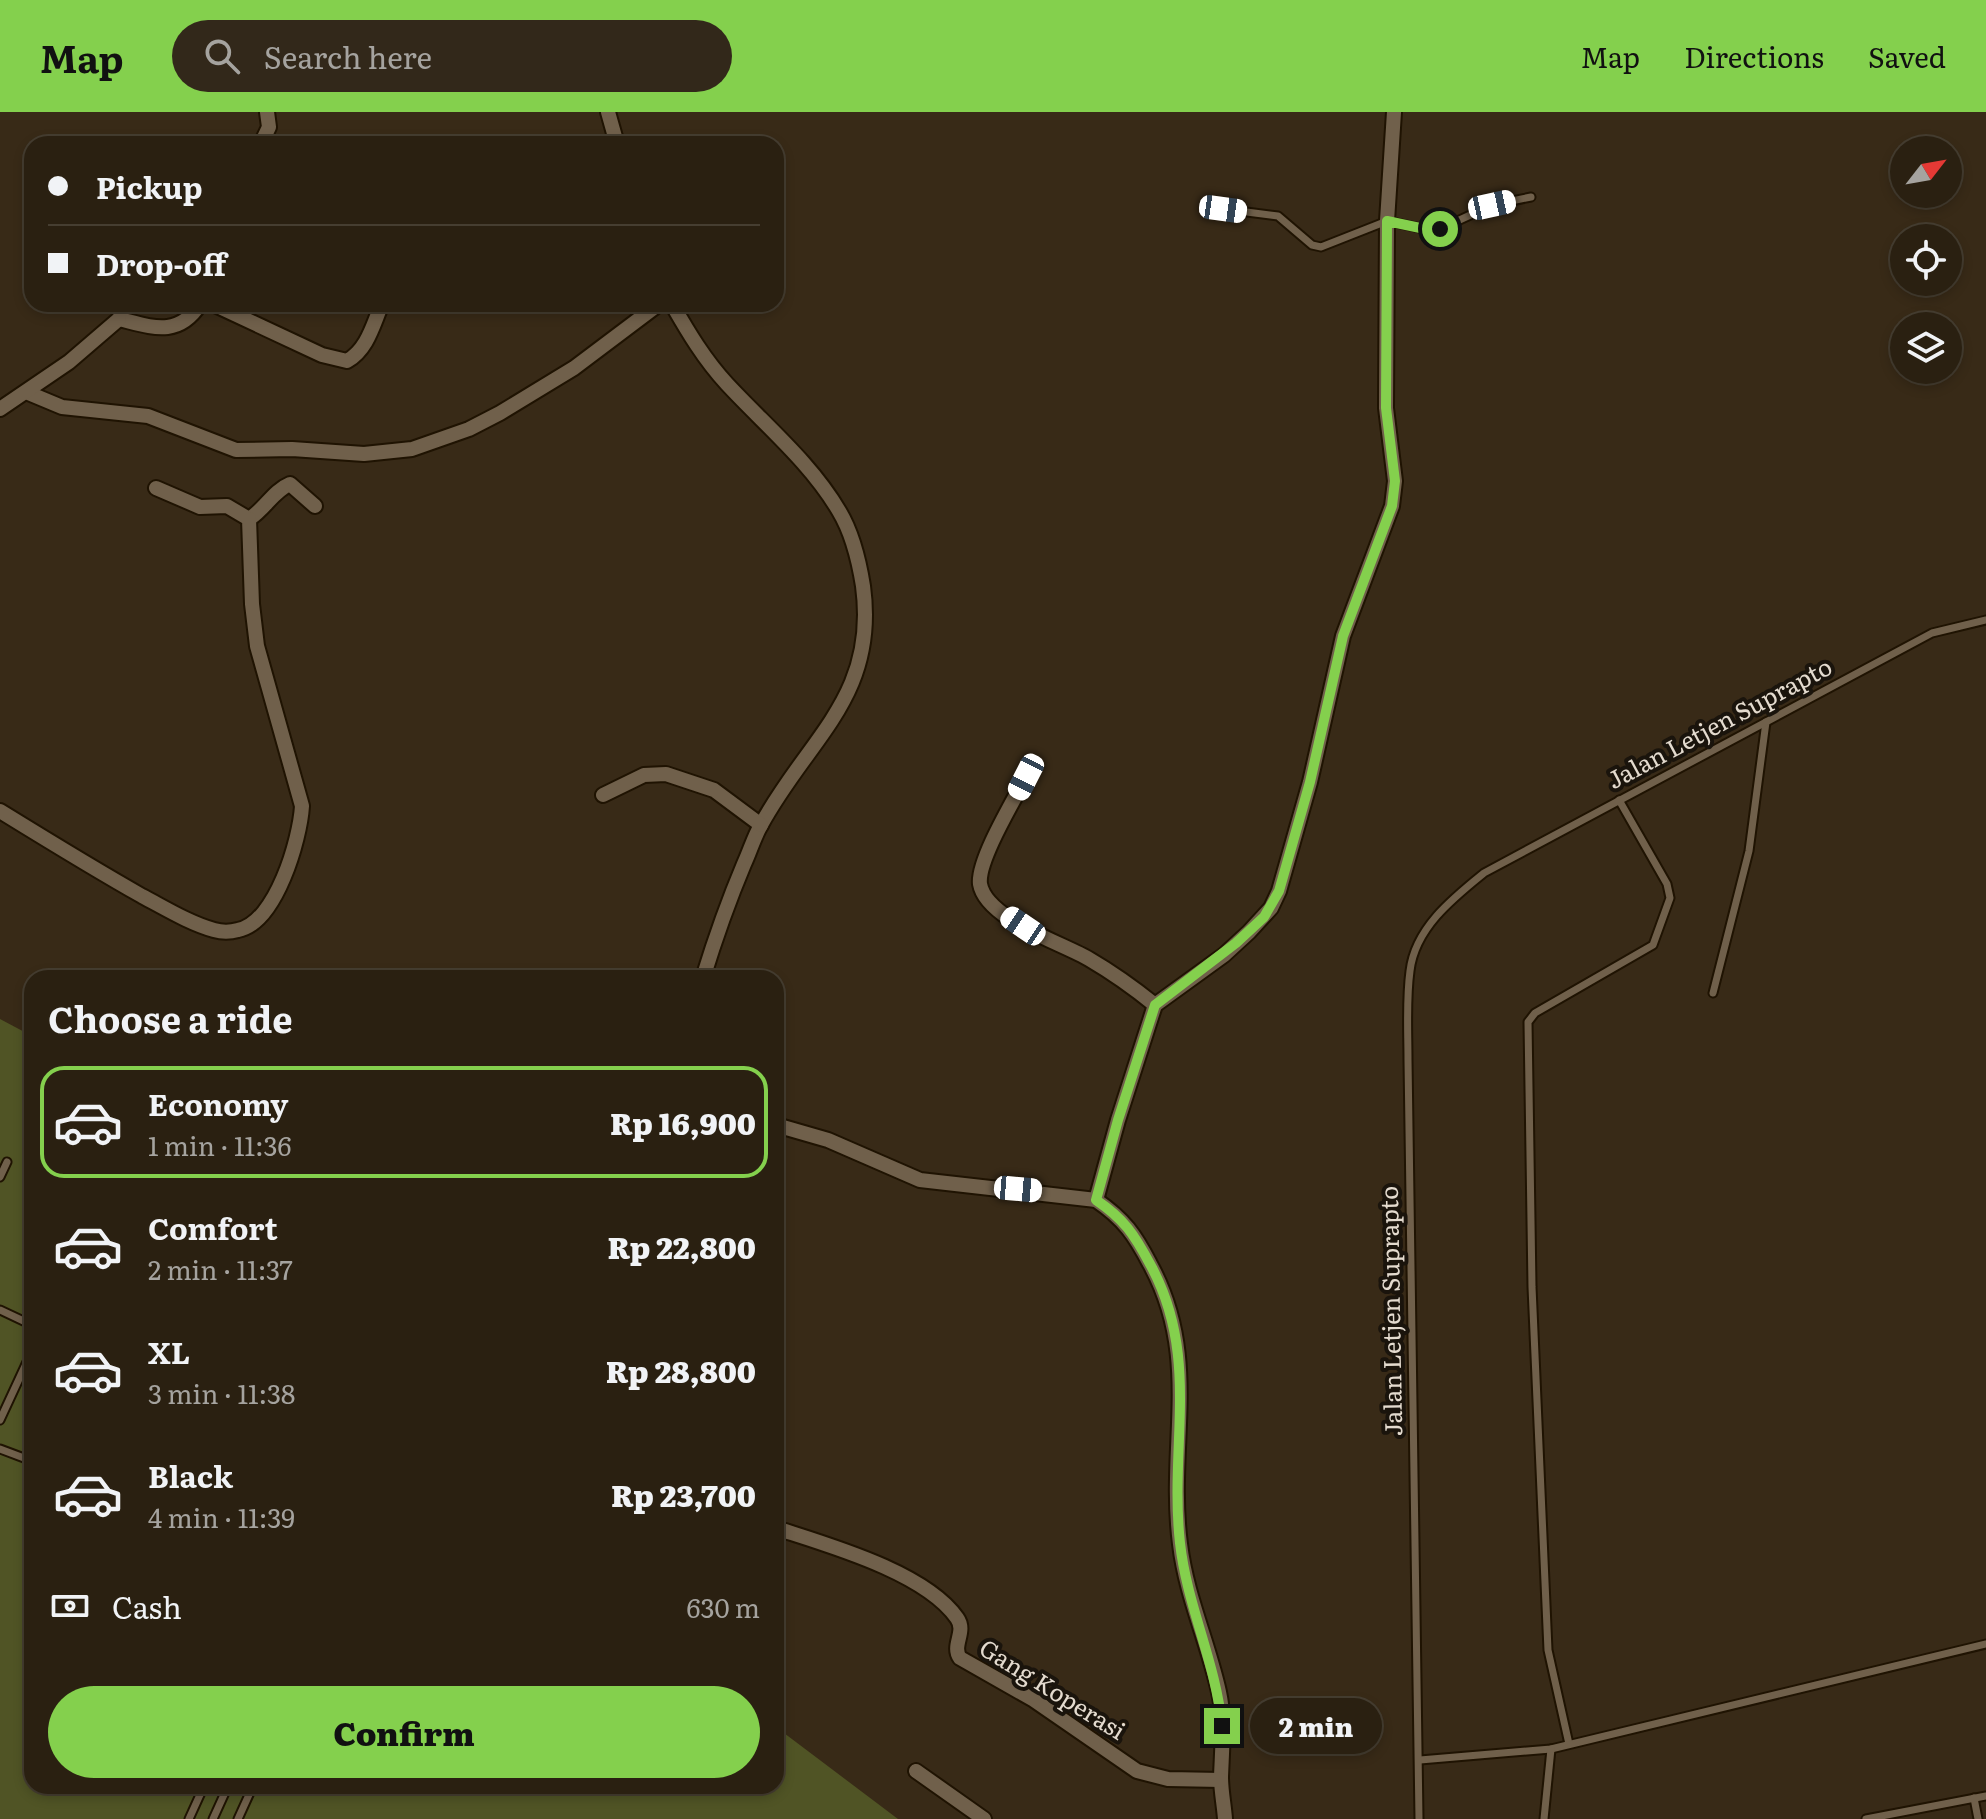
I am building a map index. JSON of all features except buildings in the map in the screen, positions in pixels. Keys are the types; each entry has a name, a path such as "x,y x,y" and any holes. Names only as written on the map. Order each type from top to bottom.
{"street":[{"path":"265,136 269,127 267,112"},
{"path":"608,112 615,136"},
{"path":"1096,1200 1155,1005 1241,939 1264,917 1279,891 1310,782 1343,636 1392,506 1395,481 1386,408 1387,221 1394,112"},
{"path":"0,409 69,362 118,312 164,328 185,322 193,312"},
{"path":"230,312 322,355 347,361 357,355 366,342 379,312"},
{"path":"26,392 62,407 148,416 236,450 292,449 364,454 412,449 469,429 500,413 574,368 648,312"},
{"path":"677,312 697,348 725,382 829,494 850,534 860,567 866,609 865,638 859,666 847,696 761,825 720,923 705,970"},
{"path":"249,519 277,491 290,484 315,506"},
{"path":"156,488 200,507 227,506 249,519"},
{"path":"0,811 96,871 215,931 250,927 264,912 283,879 301,830 302,806 257,646 249,519"},
{"path":"603,795 644,775 666,774 714,790 761,825"},
{"path":"1026,777 984,862 980,884 983,893 999,911 1086,957 1127,982 1155,1005"},
{"path":"784,1127 828,1140 920,1180 1040,1191 1096,1200 1116,1213 1129,1227 1161,1284 1173,1317 1179,1347 1182,1397 1176,1462 1180,1543 1187,1584 1219,1693 1225,1819"},
{"name":"Gang Koperasi","path":"784,1531 887,1567 914,1583 958,1619 962,1628 956,1650 960,1658 1034,1700 1137,1771 1168,1779 1221,1780"},
{"path":"916,1771 984,1819"}],"lane":[{"path":"1223,209 1278,216 1312,245 1321,247 1387,221 1440,229 1492,205 1531,197"},
{"name":"Jalan Letjen Suprapto","path":"1419,1819 1408,1060 1410,968 1435,917 1452,898 1484,873 1932,633 1986,620"},
{"path":"1713,993 1749,851 1766,722"},
{"path":"1569,1744 1548,1650 1532,1287 1528,1022 1535,1013 1653,945 1670,898 1667,884 1619,800"},
{"path":"0,1177 7,1162"},
{"path":"0,1310 24,1321"},
{"path":"0,1420 24,1368"},
{"path":"0,1449 24,1458"},
{"path":"1420,1760 1551,1749 1986,1644"},
{"path":"1544,1819 1551,1749"},
{"path":"189,1819 200,1794"},
{"path":"213,1819 224,1794"},
{"path":"238,1819 249,1794"},
{"path":"1866,1819 1986,1796"},
{"path":"1974,1798 1978,1819"}],"green space":[{"path":"0,1019 24,1032 24,1794 784,1794 784,1733 898,1819 0,1819"}],"route":[{"path":"1222,1726 1219,1693 1187,1584 1180,1543 1176,1462 1182,1397 1179,1347 1173,1317 1161,1284 1129,1227 1116,1213 1096,1200 1155,1005 1224,955 1264,917 1279,891 1310,782 1343,636 1392,506 1395,481 1386,408 1387,221 1440,229"}]}
